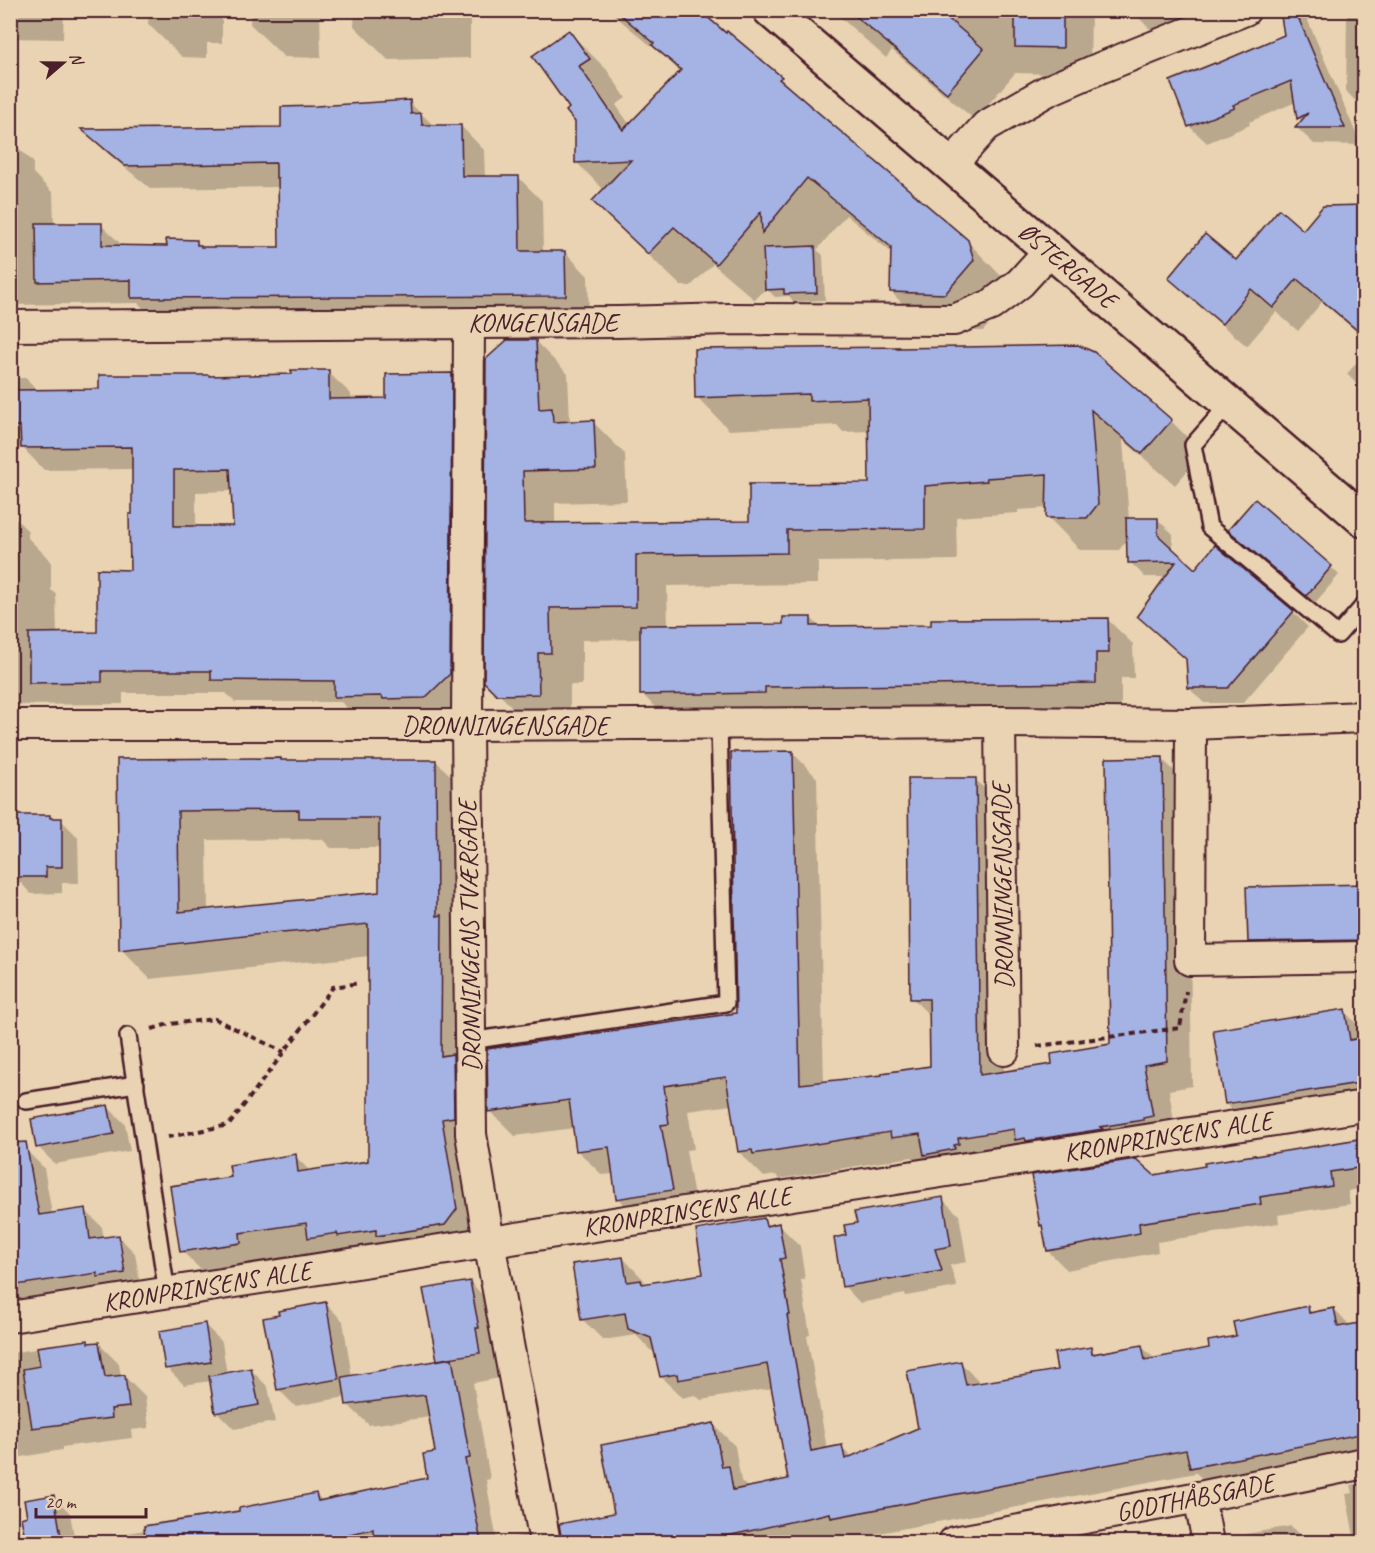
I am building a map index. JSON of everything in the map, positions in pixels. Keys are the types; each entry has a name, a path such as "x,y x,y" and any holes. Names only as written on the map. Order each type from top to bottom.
{"main road":[{"name":"ØSTERGADE","path":"770,10 1365,520"}],"street":[{"path":"950,166 987,126 1047,91 1245,10"},
{"name":"KONGENSGADE","path":"10,326 619,322 730,319 954,320 991,305 1020,283 1050,250"},
{"name":"DRONNINGENS TVÆRGADE","path":"469,323 467,725 471,1134 545,1542"},
{"name":"DRONNINGENSGADE","path":"10,725 1000,722 1191,724 1365,717"},
{"name":"DRONNINGENSGADE","path":"1000,722 1004,1050"},
{"path":"1191,724 1190,960 1365,957"},
{"name":"KRONPRINSENS ALLE","path":"10,1317 1365,1106"},
{"name":"GODTHÅBSGADE","path":"954,1542 1199,1497 1365,1463"},
{"path":"1199,1497 1208,1542"}],"lane":[{"path":"1229,404 1193,445 1209,527 1338,635 1365,605"},
{"path":"470,1041 726,1003 719,724"},
{"path":"128,1036 167,1293"},
{"path":"26,1101 136,1084"}],"path":[{"path":"1004,1050 1180,1028 1190,960"},
{"path":"144,1142 229,1125 333,987 360,983"},
{"path":"128,1036 169,1024 215,1018 284,1052"}],"building":[{"path":"615,10 699,10 782,77 779,79 968,240 974,260 945,294 890,292 891,247 807,178 762,233 761,212 716,264 674,227 648,254 592,201 631,160 575,163 575,122 566,111 569,108 532,56 569,30 590,59 579,66 623,130 681,70 652,45 654,43"},
{"path":"848,10 938,10 984,49 947,93"},
{"path":"1015,10 1063,10 1063,48 1015,47"},
{"path":"1280,10 1295,10 1345,128 1295,128 1308,113 1297,119 1291,81 1233,105 1235,108 1188,127 1170,81 1284,35"},
{"path":"410,100 411,114 421,113 422,125 461,125 462,176 519,176 520,251 565,251 566,296 131,298 131,280 37,282 36,223 102,223 102,245 167,246 166,239 197,240 197,245 201,247 279,247 276,163 125,166 81,129 281,127 281,107"},
{"path":"1365,205 1365,337 1297,279 1273,308 1251,289 1222,324 1168,278 1205,234 1236,260 1279,209 1303,230 1323,206"},
{"path":"815,246 817,293 784,294 784,289 765,290 763,248"},
{"path":"507,340 536,340 539,409 552,408 553,422 594,420 596,469 523,471 524,523 749,521 749,484 869,483 868,398 809,401 809,394 695,398 694,349 1078,345 1094,352 1172,420 1142,454 1091,410 1098,504 1087,518 1046,518 1047,474 986,478 987,481 925,486 925,529 787,530 787,553 636,555 636,607 550,608 551,653 538,653 539,694 497,695 484,682 486,359"},
{"path":"291,370 329,370 329,399 386,398 386,374 452,373 450,674 425,698 383,699 382,696 334,697 334,681 211,680 211,671 102,671 102,682 29,683 29,633 97,632 97,569 130,570 129,514 132,514 132,447 21,448 20,426 10,426 10,390 99,389 99,375 292,374","holes":["230,469 233,526 174,526 174,470"]},
{"path":"1255,499 1332,566 1306,596 1228,530"},
{"path":"1126,518 1158,518 1158,535 1195,569 1215,545 1294,611 1228,688 1188,688 1186,659 1137,616 1176,562 1128,563"},
{"path":"783,617 811,617 811,626 931,625 931,619 1108,618 1109,653 1096,653 1096,683 765,687 765,693 640,695 640,625 783,624"},
{"path":"793,751 800,1084 882,1075 882,1073 930,1066 929,999 910,999 908,778 976,778 980,1075 1052,1064 1051,1054 1110,1044 1106,758 1163,757 1167,1061 1144,1065 1153,1116 1143,1118 1143,1120 1100,1127 1103,1129 1026,1141 1025,1138 1015,1140 1014,1129 958,1138 959,1144 954,1145 955,1149 924,1155 920,1134 891,1138 890,1132 753,1154 752,1150 738,1152 726,1077 664,1086 669,1124 661,1125 673,1190 616,1199 609,1147 576,1151 569,1100 488,1112 487,1049 736,1013 731,752"},
{"path":"117,759 436,760 437,916 442,915 441,1056 453,1054 454,1117 442,1119 457,1209 445,1225 376,1236 376,1230 308,1238 306,1223 240,1233 241,1243 180,1252 170,1186 231,1177 229,1165 296,1154 298,1172 368,1161 368,924 119,950","holes":["299,810 299,818 379,818 379,892 179,912 178,811"]},
{"path":"10,815 50,815 50,818 62,818 62,867 46,867 46,877 13,877 13,867 10,867"},
{"path":"1365,884 1365,940 1248,942 1246,887"},
{"path":"1345,1009 1350,1040 1365,1037 1365,1082 1225,1104 1213,1030"},
{"path":"108,1105 114,1134 36,1148 31,1119"},
{"path":"1365,1138 1365,1167 1330,1172 1332,1186 1260,1197 1261,1204 1139,1223 1140,1233 1047,1251 1031,1175 1136,1159 1154,1175 1205,1166 1204,1163"},
{"path":"26,1142 39,1215 86,1208 90,1239 119,1235 125,1273 97,1277 97,1273 10,1286 10,1143"},
{"path":"943,1197 951,1246 935,1249 942,1271 842,1287 834,1238 846,1235 844,1225 857,1223 854,1212"},
{"path":"764,1218 766,1226 779,1223 785,1258 780,1259 790,1315 787,1315 811,1451 842,1445 845,1459 918,1428 907,1371 961,1361 966,1385 1057,1370 1054,1353 1091,1347 1092,1354 1142,1345 1145,1360 1209,1348 1208,1341 1236,1336 1233,1322 1308,1306 1309,1313 1334,1308 1338,1327 1365,1322 1365,1433 1190,1468 1186,1450 831,1518 830,1513 700,1542 562,1542 559,1524 614,1513 601,1445 714,1423 722,1467 729,1466 733,1490 788,1479 767,1364 678,1380 677,1374 660,1377 651,1338 628,1329 625,1313 581,1320 572,1264 623,1257 627,1282 641,1280 642,1284 703,1274 696,1230"},
{"path":"470,1281 479,1328 476,1328 480,1353 437,1360 423,1289"},
{"path":"326,1302 339,1379 277,1390 263,1318 279,1315 278,1311"},
{"path":"205,1323 211,1362 165,1369 159,1331"},
{"path":"88,1340 88,1343 99,1342 105,1377 125,1375 129,1407 111,1409 112,1418 32,1428 23,1369 40,1366 37,1347"},
{"path":"452,1358 470,1458 465,1459 481,1542 374,1542 373,1529 313,1542 145,1542 144,1526 239,1511 239,1508 316,1493 318,1501 427,1478 423,1454 435,1452 425,1395 346,1405 342,1377"},
{"path":"251,1368 259,1405 215,1413 209,1376"},
{"path":"54,1495 62,1542 26,1542 21,1518 27,1516 24,1500"}]}
